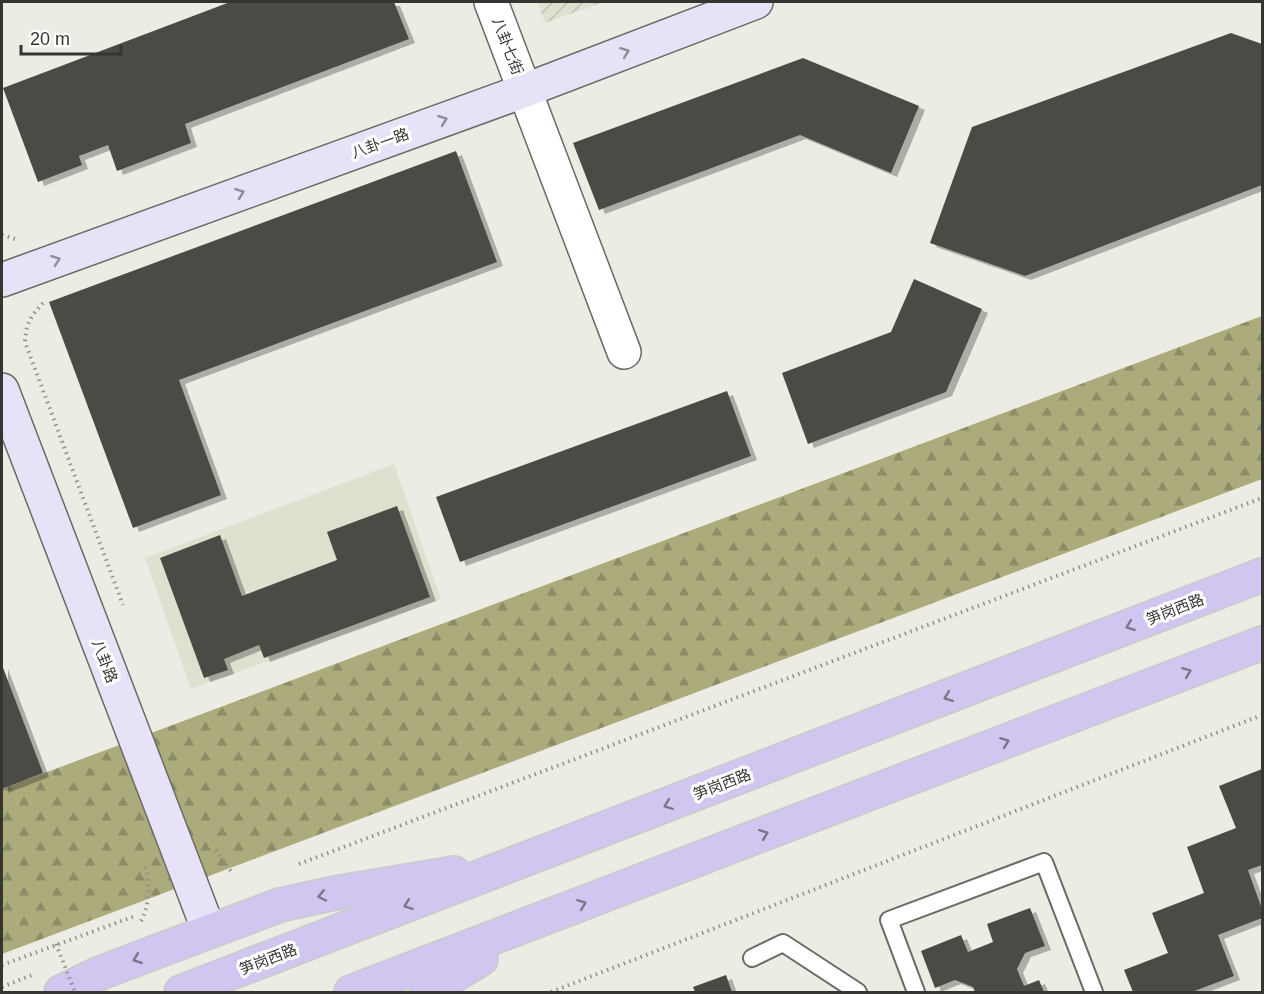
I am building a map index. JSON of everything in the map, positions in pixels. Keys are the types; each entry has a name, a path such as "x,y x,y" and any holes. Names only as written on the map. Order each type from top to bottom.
{"main road":[{"name":"笋岗西路","path":"181,993 1263,575"},
{"path":"351,993 1263,643"},
{"path":"61,993 100,973 280,905 335,893 524,861"},
{"path":"427,993 548,918"}],"street":[{"name":"八卦七街","path":"491,2 624,352"},
{"name":"八卦一路","path":"2,280 526,90 756,2"},
{"name":"八卦路","path":"2,390 209,932"}],"lane":[{"path":"916,993 889,920 1044,862 1094,993"},
{"path":"752,958 783,943 858,993"}],"path":[{"path":"2,235 17,240"},
{"path":"43,303 32,315 26,328 25,342 126,611"},
{"path":"295,865 1263,498"},
{"path":"552,993 1263,715"},
{"path":"214,847 233,874"},
{"path":"2,965 135,916"},
{"path":"56,944 75,993"}],"shaded area":[{"path":"537,2 604,2 545,23"},
{"path":"394,464 441,599 191,689 145,558"}],"green space":[{"path":"1262,316 1262,479 2,954 2,789"}],"building":[{"path":"230,2 394,2 409,39 185,124 191,143 117,171 108,145 79,156 82,165 38,182 3,88"},
{"path":"1231,33 1262,44 1262,185 1025,276 930,243 972,127"},
{"path":"803,58 919,106 891,173 800,135 599,210 573,143"},
{"path":"456,151 497,262 179,380 221,495 133,528 49,302"},
{"path":"914,279 982,309 946,392 808,444 782,373 891,332"},
{"path":"727,391 751,456 460,562 436,497"},
{"path":"397,506 430,597 264,658 259,645 224,659 228,670 204,678 160,558 220,535 242,596 337,560 327,532"},
{"path":"2,665 43,773 2,789"},
{"path":"1262,769 1262,865 1248,870 1262,909 1262,918 1218,935 1234,976 1192,992 1133,992 1124,970 1168,953 1152,913 1204,893 1187,847 1236,828 1219,786"},
{"path":"1030,908 1045,946 1025,953 1017,969 1024,986 1039,980 1044,992 975,992 973,987 955,980 935,988 921,951 961,935 968,952 993,942 987,924"},
{"path":"726,975 732,992 695,992 693,987"}]}
